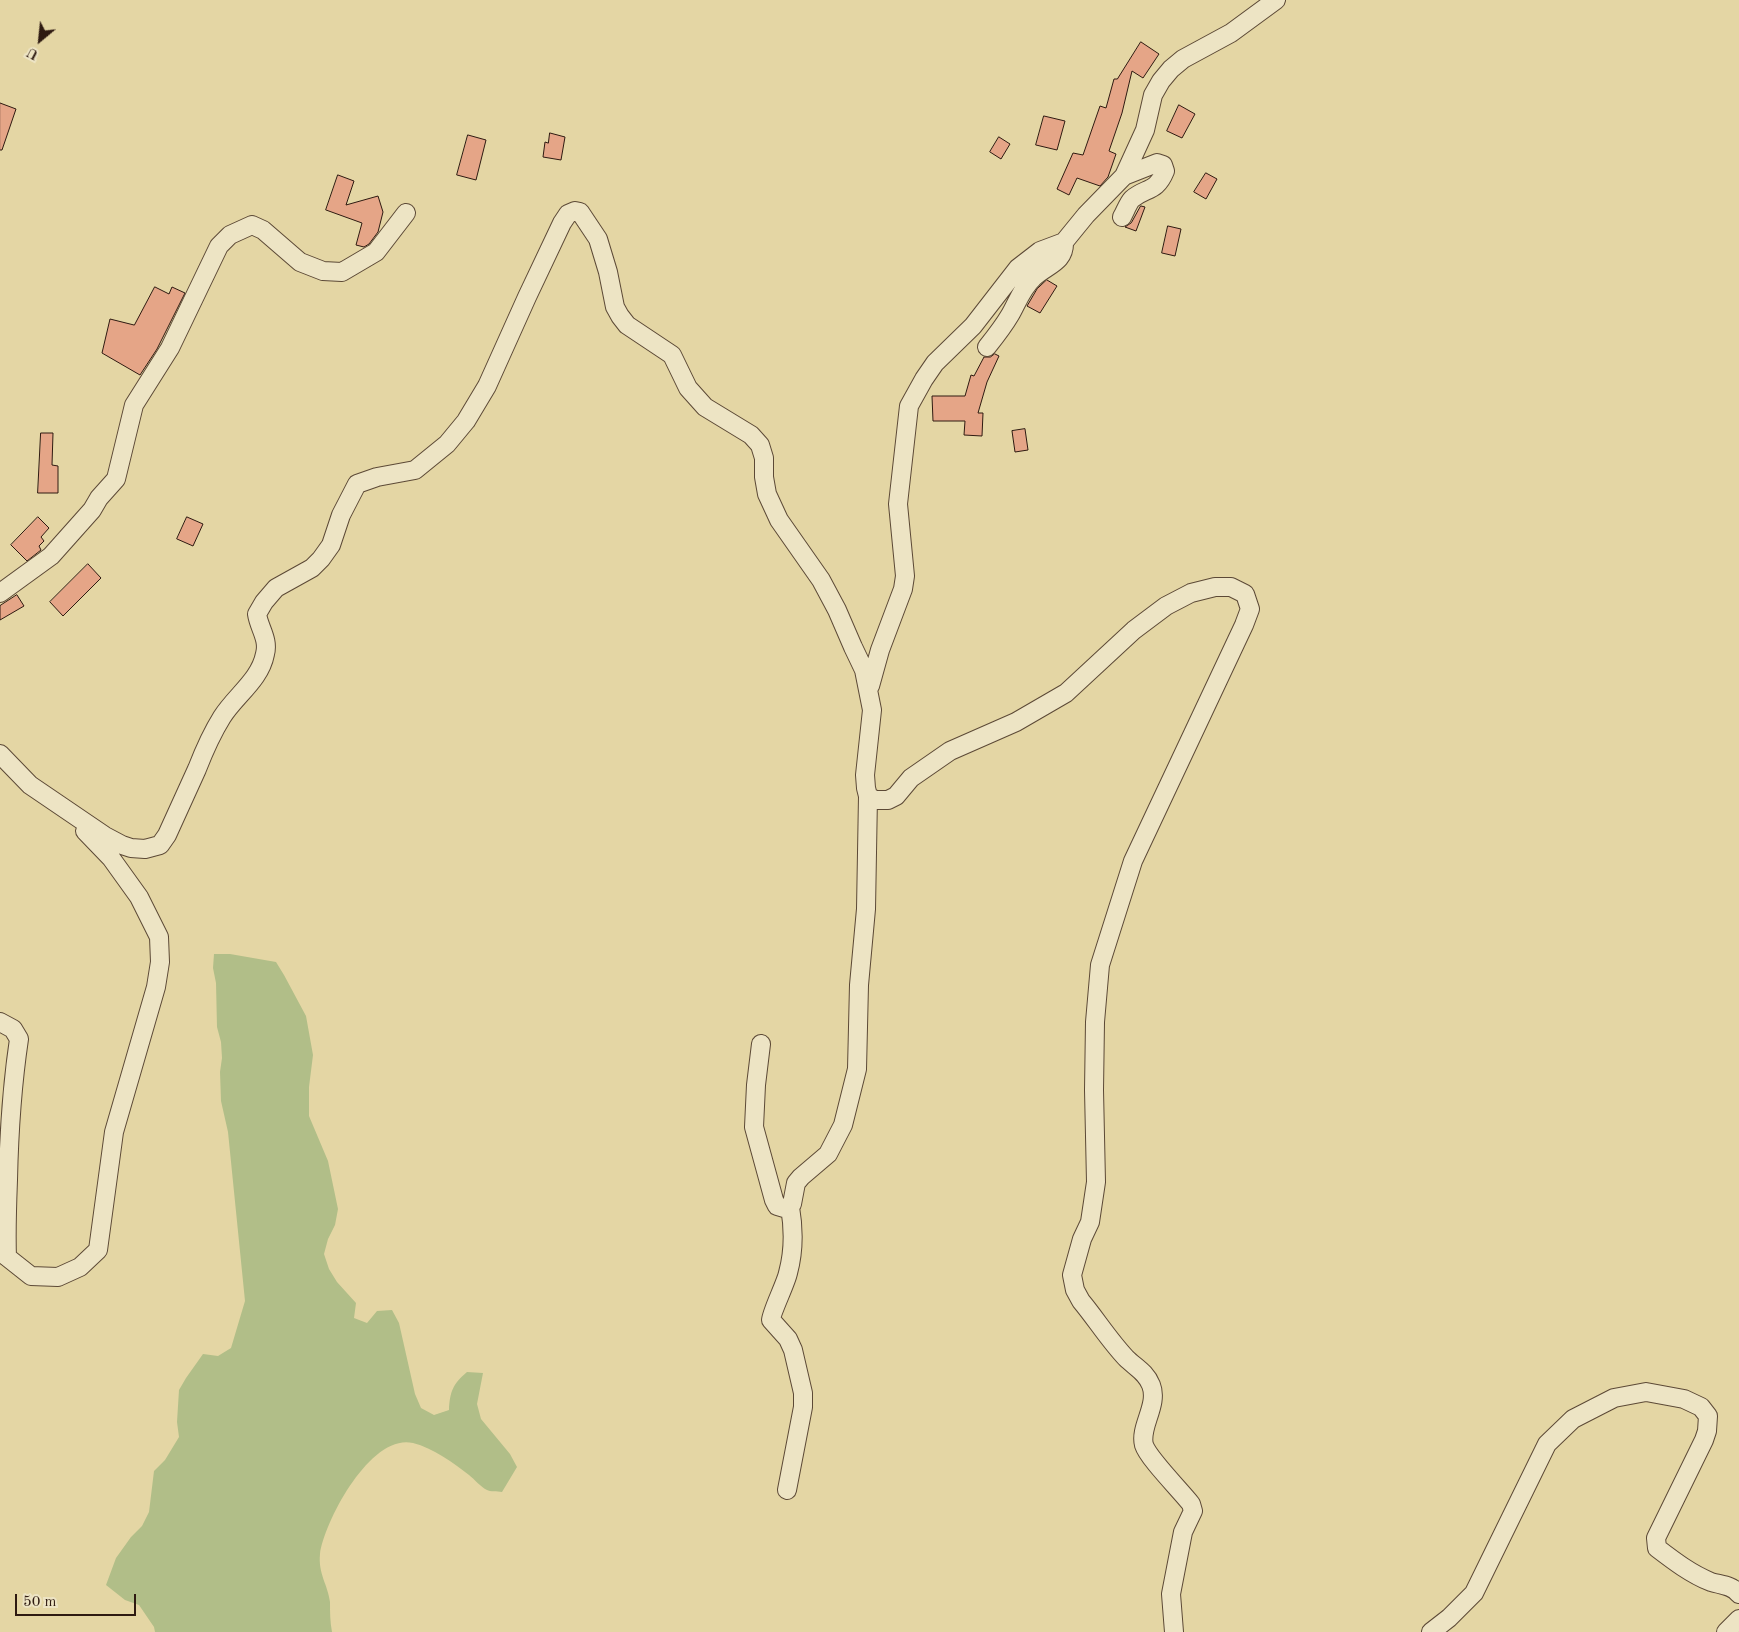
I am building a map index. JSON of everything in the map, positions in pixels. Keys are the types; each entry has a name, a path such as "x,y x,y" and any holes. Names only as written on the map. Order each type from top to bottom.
{"street":[{"path":"869,689 880,650 903,589 905,576 898,504 909,406 924,379 935,363 973,326 1018,268 1040,251 1064,242 1086,215 1124,176 1145,130 1153,95 1171,69 1183,60 1231,33 1276,0"},
{"path":"1122,217 1131,200 1150,190 1161,180 1165,171 1163,165 1157,163 1124,176"},
{"path":"0,754 30,785 105,836 131,848 160,845 167,836 206,747 222,717 260,670 267,642 258,624 257,614 264,602 276,588 312,568 321,559 331,545 341,515 357,484 377,477 415,470 447,444 466,421 487,386 562,223 571,212 580,212 598,239 608,272 615,306 620,316 627,325 672,354 688,388 704,407 751,435 760,445 764,458 764,477 767,494 779,520 830,595 864,670 869,689 872,710 865,775 868,796 866,909 859,985 857,1069 842,1125 828,1154 796,1183 790,1207 793,1243 788,1273 777,1306 771,1316 771,1320 788,1339 793,1350 803,1393 803,1407 787,1490"},
{"path":"0,593 51,556 92,510 98,498 116,479 134,405 170,348 218,246 230,235 252,225 263,230 300,262 323,271 342,272 376,252 406,213"},
{"path":"987,347 1004,324 1027,284 1062,256 1064,242"},
{"path":"868,796 874,800 888,800 896,796 911,778 950,751 1016,722 1066,693 1134,630 1166,606 1191,593 1214,587 1230,587 1245,594 1250,609 1244,625 1133,860 1100,965 1095,1022 1096,1182 1090,1222 1082,1239 1072,1275 1075,1290 1081,1301 1126,1358 1147,1377 1152,1388 1151,1411 1143,1436 1144,1444 1155,1462 1191,1504 1193,1511 1182,1532 1171,1594 1174,1632"},
{"path":"0,1022 13,1029 19,1039 9,1144 7,1257 32,1276 58,1277 80,1267 98,1250 114,1132 156,987 160,962 159,937 139,897 111,858 64,809"},
{"path":"762,1044 756,1085 754,1127 774,1200 777,1206 783,1209 790,1207"},
{"path":"1431,1632 1449,1618 1474,1593 1547,1444 1573,1419 1614,1398 1646,1392 1684,1399 1701,1407 1708,1416 1704,1440 1656,1538 1658,1548 1693,1573 1711,1582 1736,1590 1739,1594"},
{"path":"1726,1632 1739,1619"}],"green space":[{"path":"214,954 230,954 276,962 306,1016 313,1055 309,1087 309,1116 328,1161 338,1209 335,1225 328,1239 324,1254 329,1269 337,1282 356,1303 354,1318 367,1323 377,1311 392,1310 399,1323 415,1394 421,1408 434,1415 449,1410 453,1388 458,1380 467,1372 483,1373 477,1404 481,1419 510,1454 517,1467 502,1492 488,1491 450,1461 421,1445 413,1443 397,1444 381,1451 366,1465 353,1482 341,1501 324,1539 320,1561 330,1602 332,1632 155,1632 154,1627 139,1605 125,1600 106,1585 116,1558 131,1537 142,1526 149,1512 154,1471 165,1460 179,1437 177,1422 179,1390 203,1354 218,1356 231,1348 245,1301 228,1132 221,1101 220,1072 222,1058 221,1042 217,1027 216,983 213,968"}],"building":[{"path":"1141,42 1159,54 1143,78 1132,71 1122,113 1109,151 1116,154 1108,177 1100,186 1077,178 1069,195 1057,189 1073,153 1083,155 1100,106 1106,108 1114,79 1117,79"},
{"path":"0,103 16,109 2,150 0,150"},
{"path":"1179,105 1195,114 1182,138 1167,131"},
{"path":"1044,116 1065,121 1057,150 1036,145"},
{"path":"550,133 565,137 561,160 543,157 545,142 548,143"},
{"path":"468,135 486,140 476,180 457,175"},
{"path":"999,137 1010,144 1001,159 990,152"},
{"path":"1206,173 1217,179 1206,199 1194,192"},
{"path":"338,175 354,181 346,205 378,196 383,212 378,232 369,244 364,247 356,245 362,223 326,210"},
{"path":"1141,206 1145,207 1136,231 1125,227 1131,223"},
{"path":"1168,226 1181,229 1175,256 1162,253"},
{"path":"1047,280 1057,286 1040,313 1027,306 1037,289"},
{"path":"155,287 169,294 172,287 185,293 157,349 140,375 102,353 110,319 134,325"},
{"path":"995,354 999,356 987,382 978,413 983,413 982,436 964,435 965,421 933,421 932,396 965,396 971,375 974,376 984,357 990,357"},
{"path":"1025,429 1028,450 1015,452 1012,431"},
{"path":"41,433 53,433 52,465 58,466 58,493 38,493"},
{"path":"38,517 49,528 41,537 44,541 39,546 41,550 27,561 11,545"},
{"path":"187,517 203,524 193,546 177,539"},
{"path":"88,564 101,578 63,616 50,602"},
{"path":"17,595 24,606 0,620 0,606"}]}
